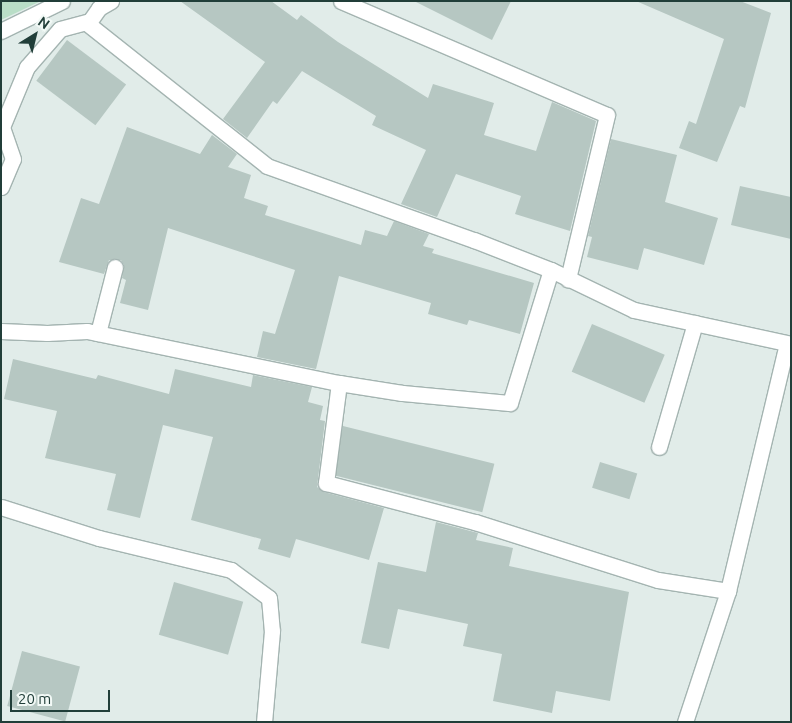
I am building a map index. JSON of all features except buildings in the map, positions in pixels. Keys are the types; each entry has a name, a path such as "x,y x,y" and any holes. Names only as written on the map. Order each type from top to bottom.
{"street":[{"path":"1,31 62,1"},
{"path":"111,1 99,8 88,24 144,71 267,166 551,270 634,310 789,344 728,591 685,722"},
{"path":"341,1 607,115 568,279"},
{"path":"1,187 13,159 2,127 27,67 60,29 90,21"},
{"path":"98,333 115,268"},
{"path":"1,331 98,333 339,383 402,393 510,403 551,270"},
{"path":"659,447 695,323"},
{"path":"339,383 326,483 475,522 658,580 728,591"},
{"path":"1,507 99,538 231,570 269,598 272,631 264,722"}],"green space":[{"path":"1,1 41,1 1,20"}]}
